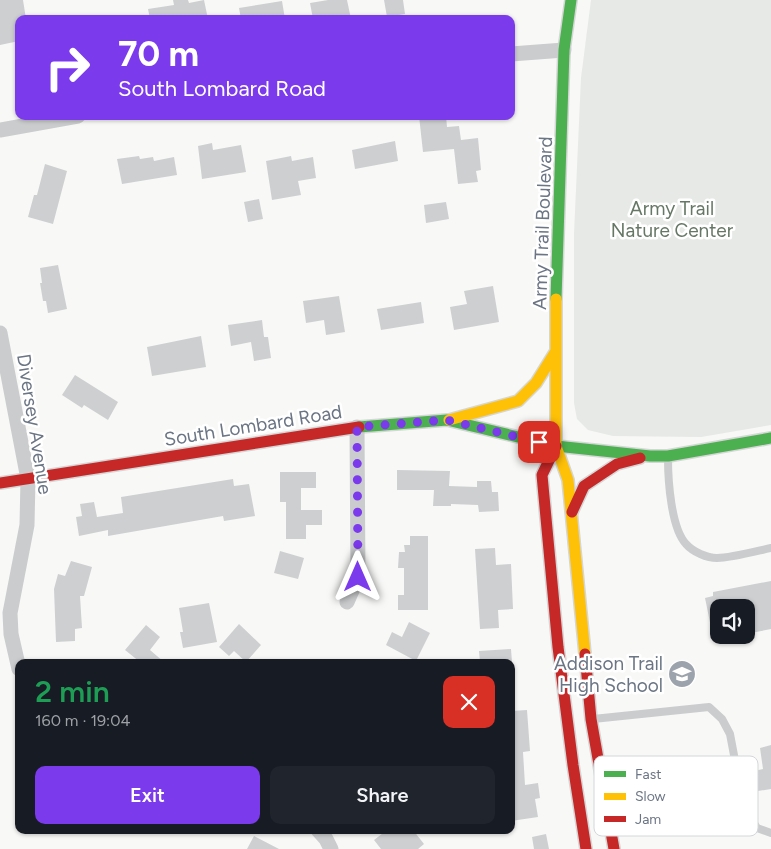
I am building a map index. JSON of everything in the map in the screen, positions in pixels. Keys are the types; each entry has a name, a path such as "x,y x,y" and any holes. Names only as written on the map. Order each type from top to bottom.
{"main road":[{"name":"Army Trail Boulevard","path":"556,446 556,282 564,50 571,0"},
{"path":"447,420 518,401 536,384 556,350"},
{"name":"South Lombard Road","path":"28,479 357,427 447,420 556,446 650,456"},
{"path":"572,513 584,486 617,464 650,456 668,456 771,438"},
{"path":"556,446 568,480 572,513 579,720 573,765 586,849"},
{"path":"556,446 542,475 553,598 579,720 594,775"},
{"path":"0,484 28,479"},
{"path":"610,836 614,849"}],"street":[{"path":"515,54 564,50"},
{"path":"0,130 56,120"},
{"name":"Diversey Avenue","path":"0,333 28,479 27,525 10,613 11,634 17,659"},
{"path":"347,602 358,577 357,427"},
{"path":"321,834 331,849"}],"lane":[{"path":"668,456 668,484 677,526 686,544 701,554 717,558 771,548"},
{"path":"579,720 709,707 722,719 730,734 734,756"},
{"path":"758,828 771,833"}],"green space":[{"name":"Army Trail Nature Center","path":"591,0 771,0 771,425 701,437 613,436 588,430 577,419 574,403 574,234 581,78"}],"building":[{"path":"0,0 23,0 25,15 15,15 15,42 0,45"},
{"path":"173,0 188,0 189,3 204,0 207,15 149,15 148,9 174,5"},
{"path":"328,0 347,0 350,15 312,15 310,3"},
{"path":"384,0 403,0 405,14 387,15"},
{"path":"282,1 284,15 240,15 239,8"},
{"path":"419,120 446,120 447,127 459,126 461,140 478,138 481,170 476,171 478,182 458,184 454,149 423,152"},
{"path":"395,141 398,161 355,169 352,150"},
{"path":"212,143 213,150 241,145 246,172 202,179 198,146"},
{"path":"139,156 140,159 153,157 154,161 174,157 177,175 122,184 117,159"},
{"path":"291,156 292,161 313,157 316,178 298,181 301,195 272,200 266,161"},
{"path":"45,164 67,171 53,224 28,217 34,195 37,195"},
{"path":"259,199 263,219 248,222 244,202"},
{"path":"446,202 449,219 426,223 424,205"},
{"path":"58,265 67,309 48,313 46,301 43,301 40,268"},
{"path":"493,286 499,322 454,330 450,307 467,304 464,291"},
{"path":"339,296 345,332 326,335 324,320 306,323 303,301"},
{"path":"421,302 424,323 381,330 377,309"},
{"path":"262,320 264,337 268,337 271,358 254,361 251,342 231,346 228,325"},
{"path":"201,336 206,367 152,376 147,347"},
{"path":"75,375 118,402 108,420 84,405 82,408 62,395"},
{"path":"397,470 450,471 449,486 477,487 477,481 491,481 492,492 498,492 499,511 479,512 478,505 451,504 451,506 433,506 434,490 397,490"},
{"path":"280,472 316,472 316,488 301,488 301,510 322,510 322,525 306,525 306,539 286,539 286,502 280,502"},
{"path":"233,479 234,486 249,484 255,516 224,521 223,516 108,536 108,530 79,536 76,517 82,516 80,504 94,502 97,517 123,513 121,497"},
{"path":"410,536 428,536 428,610 398,610 398,595 404,595 404,568 398,568 399,552 405,552 404,545 410,545"},
{"path":"495,548 496,565 511,564 513,609 498,610 499,628 480,629 475,549"},
{"path":"280,551 304,558 298,579 274,573"},
{"path":"71,561 92,567 84,596 80,596 82,628 75,629 75,641 56,642 54,589 58,574 65,576"},
{"name":"Addison Trail High School","path":"771,581 771,629 755,632 755,599 710,599 710,622 705,598 713,596 713,592"},
{"path":"209,603 217,642 183,648 180,632 183,632 179,608"},
{"path":"409,622 430,633 417,659 412,659 386,645 392,632 402,637"},
{"path":"239,624 261,645 249,659 243,659 234,651 229,656 219,647"},
{"path":"146,625 160,637 150,650 160,659 136,659 125,650"},
{"path":"511,649 512,659 480,659 479,651"},
{"path":"527,710 530,751 523,752 525,785 538,783 540,798 535,799 538,817 515,820 515,711"},
{"path":"771,745 771,789 758,791 758,770 763,769 760,748"},
{"path":"382,834 416,834 424,844 418,849 381,849 374,840"},
{"path":"546,834 549,849 534,849 532,837"},
{"path":"254,836 279,849 247,849"}],"traffic: fast":[{"path":"556,299 564,50 571,0"},
{"path":"359,427 447,420 556,446 650,456 668,456 771,438"}],"traffic: slow":[{"path":"556,299 556,446 568,480 585,654"},
{"path":"449,420 518,401 536,383 556,351"}],"traffic: jam":[{"path":"0,483 359,427"},
{"path":"556,446 542,475 558,647 586,849"},
{"path":"572,512 584,486 617,464 640,458"},
{"path":"585,654 591,719 598,756"},
{"path":"612,836 614,849"}],"place":[{"name":"Addison Trail High School","path":"682,674"}],"route":[{"path":"358,577 357,427 447,420 539,442"}]}
